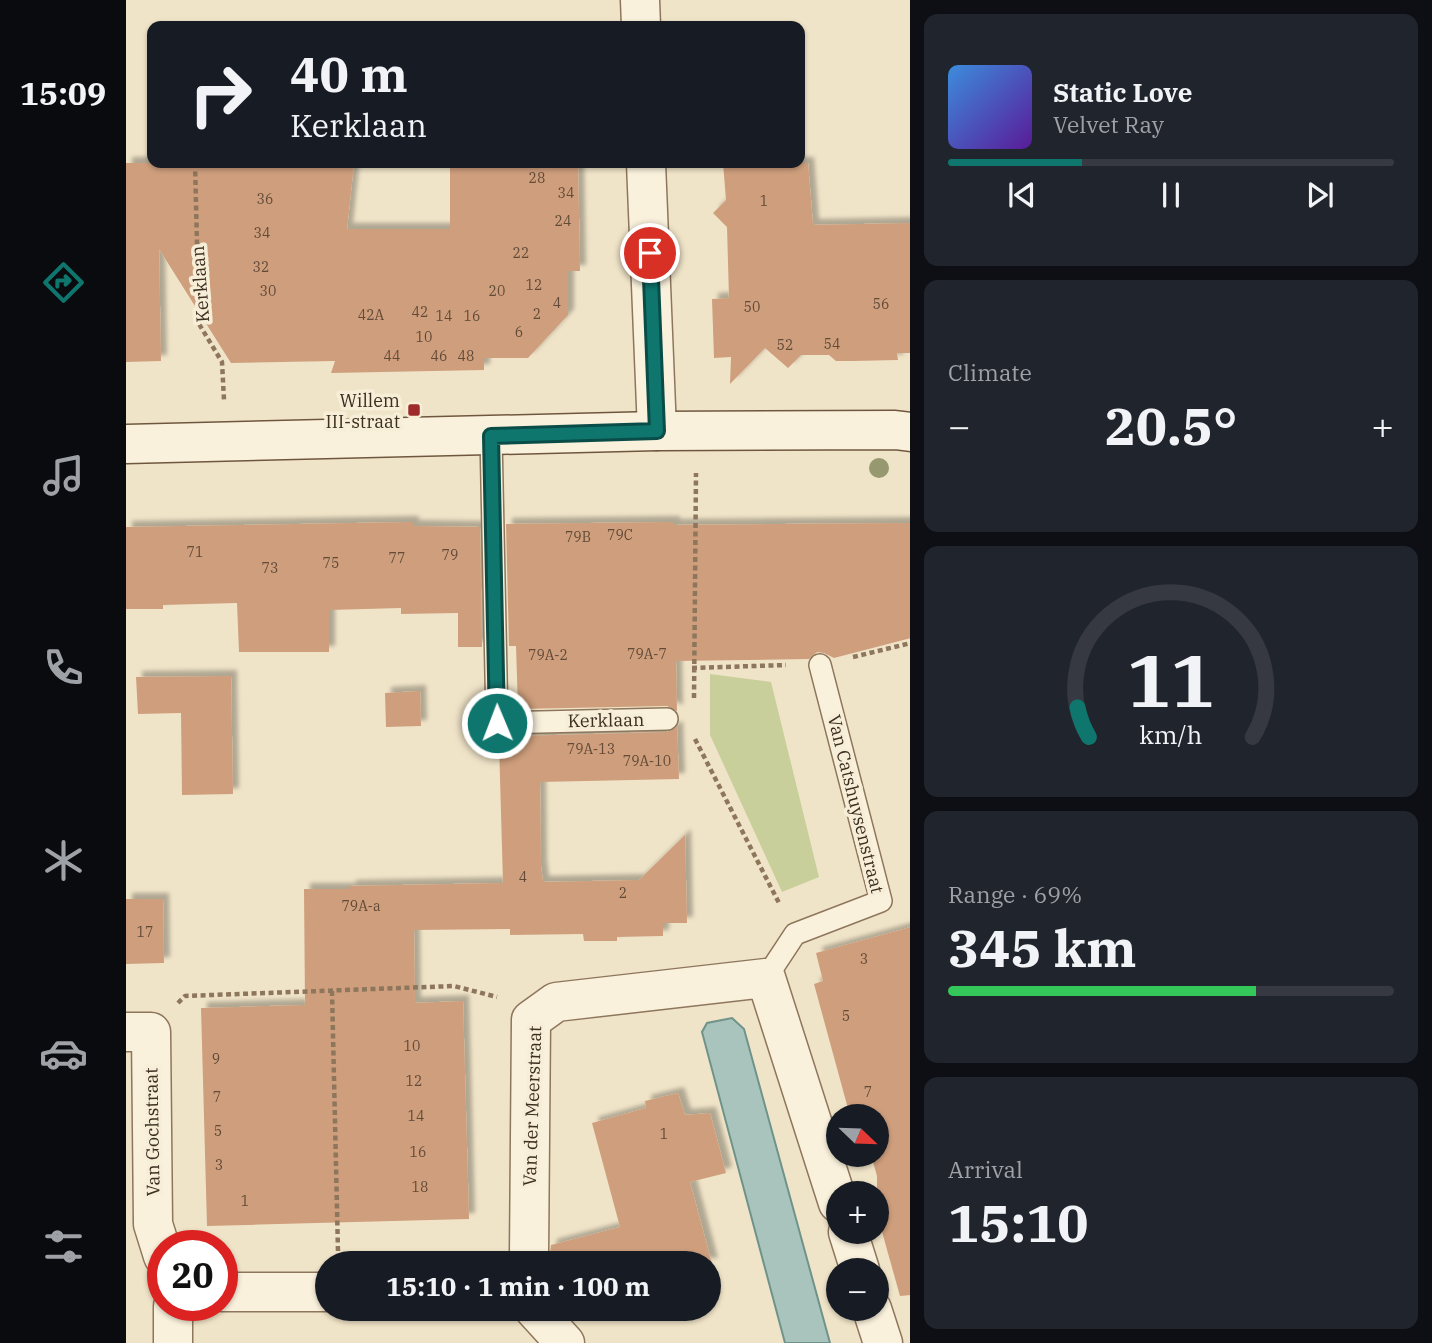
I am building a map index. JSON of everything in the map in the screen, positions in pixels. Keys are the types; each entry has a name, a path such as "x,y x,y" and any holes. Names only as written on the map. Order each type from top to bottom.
{"street":[{"path":"640,0 641,21"},
{"path":"646,168 657,431"},
{"path":"126,444 657,431 910,432"},
{"path":"766,978 831,1181"},
{"name":"Van der Meerstraat","path":"529,1251 531,1020 556,1002 766,978"},
{"name":"Van Gochstraat","path":"138,1032 155,1230"},
{"path":"238,1292 315,1292"},
{"path":"173,1321 173,1343"},
{"path":"545,1321 565,1343"},
{"path":"876,1321 883,1343"}],"lane":[{"name":"Kerklaan","path":"491,436 497,723 667,719"},
{"name":"Van Catshuysenstraat","path":"795,933 881,901 820,664"},
{"path":"766,978 795,933"}],"path":[{"name":"Kerklaan","path":"195,168 199,324 222,362 225,442"},
{"path":"694,705 693,628 698,432"},
{"path":"695,730 695,743 795,933"},
{"path":"138,1032 184,996 454,986 546,1009"},
{"path":"332,991 339,1251"}],"green space":[{"path":"710,674 771,682 819,877 782,892 710,735"}],"water":[{"path":"732,1018 744,1029 830,1343 785,1343 702,1032 707,1023"}],"building":[{"path":"126,163 147,163 147,168 353,168 347,229 450,229 450,168 578,168 580,271 568,271 568,315 528,358 484,358 484,370 331,373 335,361 231,363 159,249 161,361 126,362"},
{"path":"805,163 808,163 813,225 910,223 910,353 897,353 898,360 853,361 836,361 829,355 801,355 788,368 765,348 730,384 731,357 714,358 712,299 729,298 727,227 713,213 726,200 723,168 805,168"},
{"path":"413,522 413,526 480,527 482,647 458,647 458,613 401,614 401,608 329,610 329,652 239,652 237,603 126,609 126,527"},
{"path":"910,523 910,638 834,658 817,652 809,659 676,661 677,711 667,706 518,709 516,646 509,646 506,524"},
{"path":"231,676 233,794 182,795 181,713 138,714 136,677"},
{"path":"420,691 421,726 386,727 385,693"},
{"path":"677,727 679,779 540,782 541,867 543,882 639,880 685,835 687,923 663,923 663,936 617,937 617,941 584,941 583,934 510,935 510,929 414,930 415,1003 463,1001 469,1219 207,1226 201,1008 305,1005 304,889 503,883 499,743 518,743 518,736 667,732"},
{"path":"126,899 163,899 164,963 126,964"},
{"path":"910,927 910,1295 900,1296 885,1244 889,1244 889,1181 877,1181 874,1167 889,1167 889,1104 847,1104 814,984 823,981 816,953"},
{"path":"678,1093 685,1115 710,1113 726,1173 690,1182 709,1251 550,1251 551,1245 620,1227 592,1123 646,1108 645,1101"}],"place":[{"name":"Willem III-straat","path":"414,410"}],"route":[{"path":"497,723 491,436 657,431 650,253"}]}
